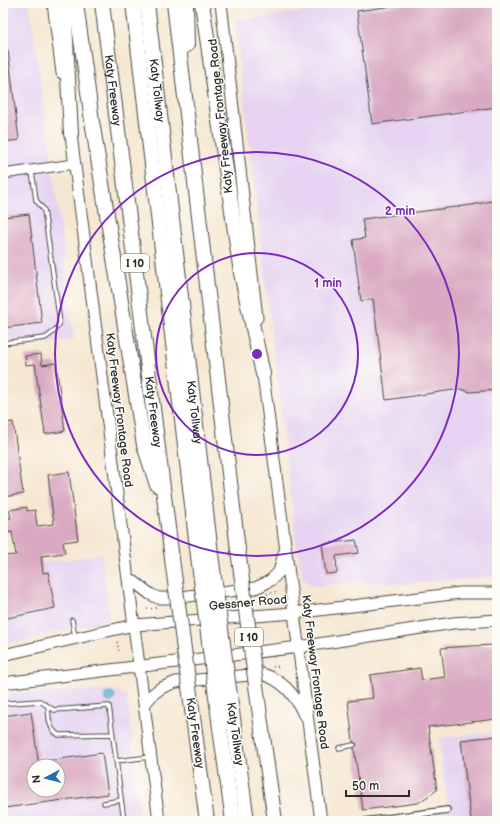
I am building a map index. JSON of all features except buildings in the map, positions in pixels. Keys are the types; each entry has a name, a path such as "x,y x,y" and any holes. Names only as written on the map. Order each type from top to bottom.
{"highway":[{"path":"64,3 70,134"},
{"path":"76,3 92,121 144,445 168,524"},
{"name":"Katy Freeway","path":"102,3 172,559 207,821"},
{"name":"Katy Tollway","path":"147,3 204,555"},
{"name":"I 10","path":"174,3 238,550 275,819"},
{"path":"186,3 188,117"},
{"path":"202,3 241,273 263,374"},
{"name":"Katy Tollway","path":"133,8 227,727 233,821"},
{"name":"Katy Tollway","path":"227,727 247,821"}],"main road":[{"name":"Katy Freeway Frontage Road","path":"52,3 159,821"},
{"name":"Katy Freeway Frontage Road","path":"221,3 263,374 321,821"},
{"path":"128,577 150,594 158,598 172,598 255,588 271,580 279,572 286,548"},
{"name":"Gessner Road","path":"3,655 134,625 294,613 460,593 497,593"},
{"path":"3,683 299,646 453,623 497,620"},
{"path":"144,705 153,694 161,688 176,682 262,674 272,676 286,686 300,705 309,726"}],"street":[{"path":"3,174 74,164"},
{"path":"366,821 447,810"}],"lane":[{"path":"3,343 44,338 51,335 60,323 44,210 36,200 32,170"},
{"path":"72,620 75,638"},
{"path":"3,704 40,702 54,710 109,706 124,821"},
{"path":"48,706 51,727 54,733 59,735 113,734"},
{"path":"339,748 354,745"},
{"path":"116,761 151,756"},
{"path":"104,803 121,800"}],"path":[{"path":"311,622 312,634"},
{"path":"117,642 119,651"}],"shaded area":[{"path":"3,3 29,3 52,159 74,339 3,350"},
{"path":"331,3 497,3 497,577 405,584 358,582 312,586 303,578 296,543 235,21 327,8"},
{"path":"101,554 110,620 3,645 3,569"},
{"path":"117,690 123,695 126,695 140,819 128,821 3,821 3,694"},
{"path":"497,731 497,821 449,821 439,738"}],"water":[{"path":"108,692 112,692 114,693 114,701 108,702 105,699 105,695"}]}
